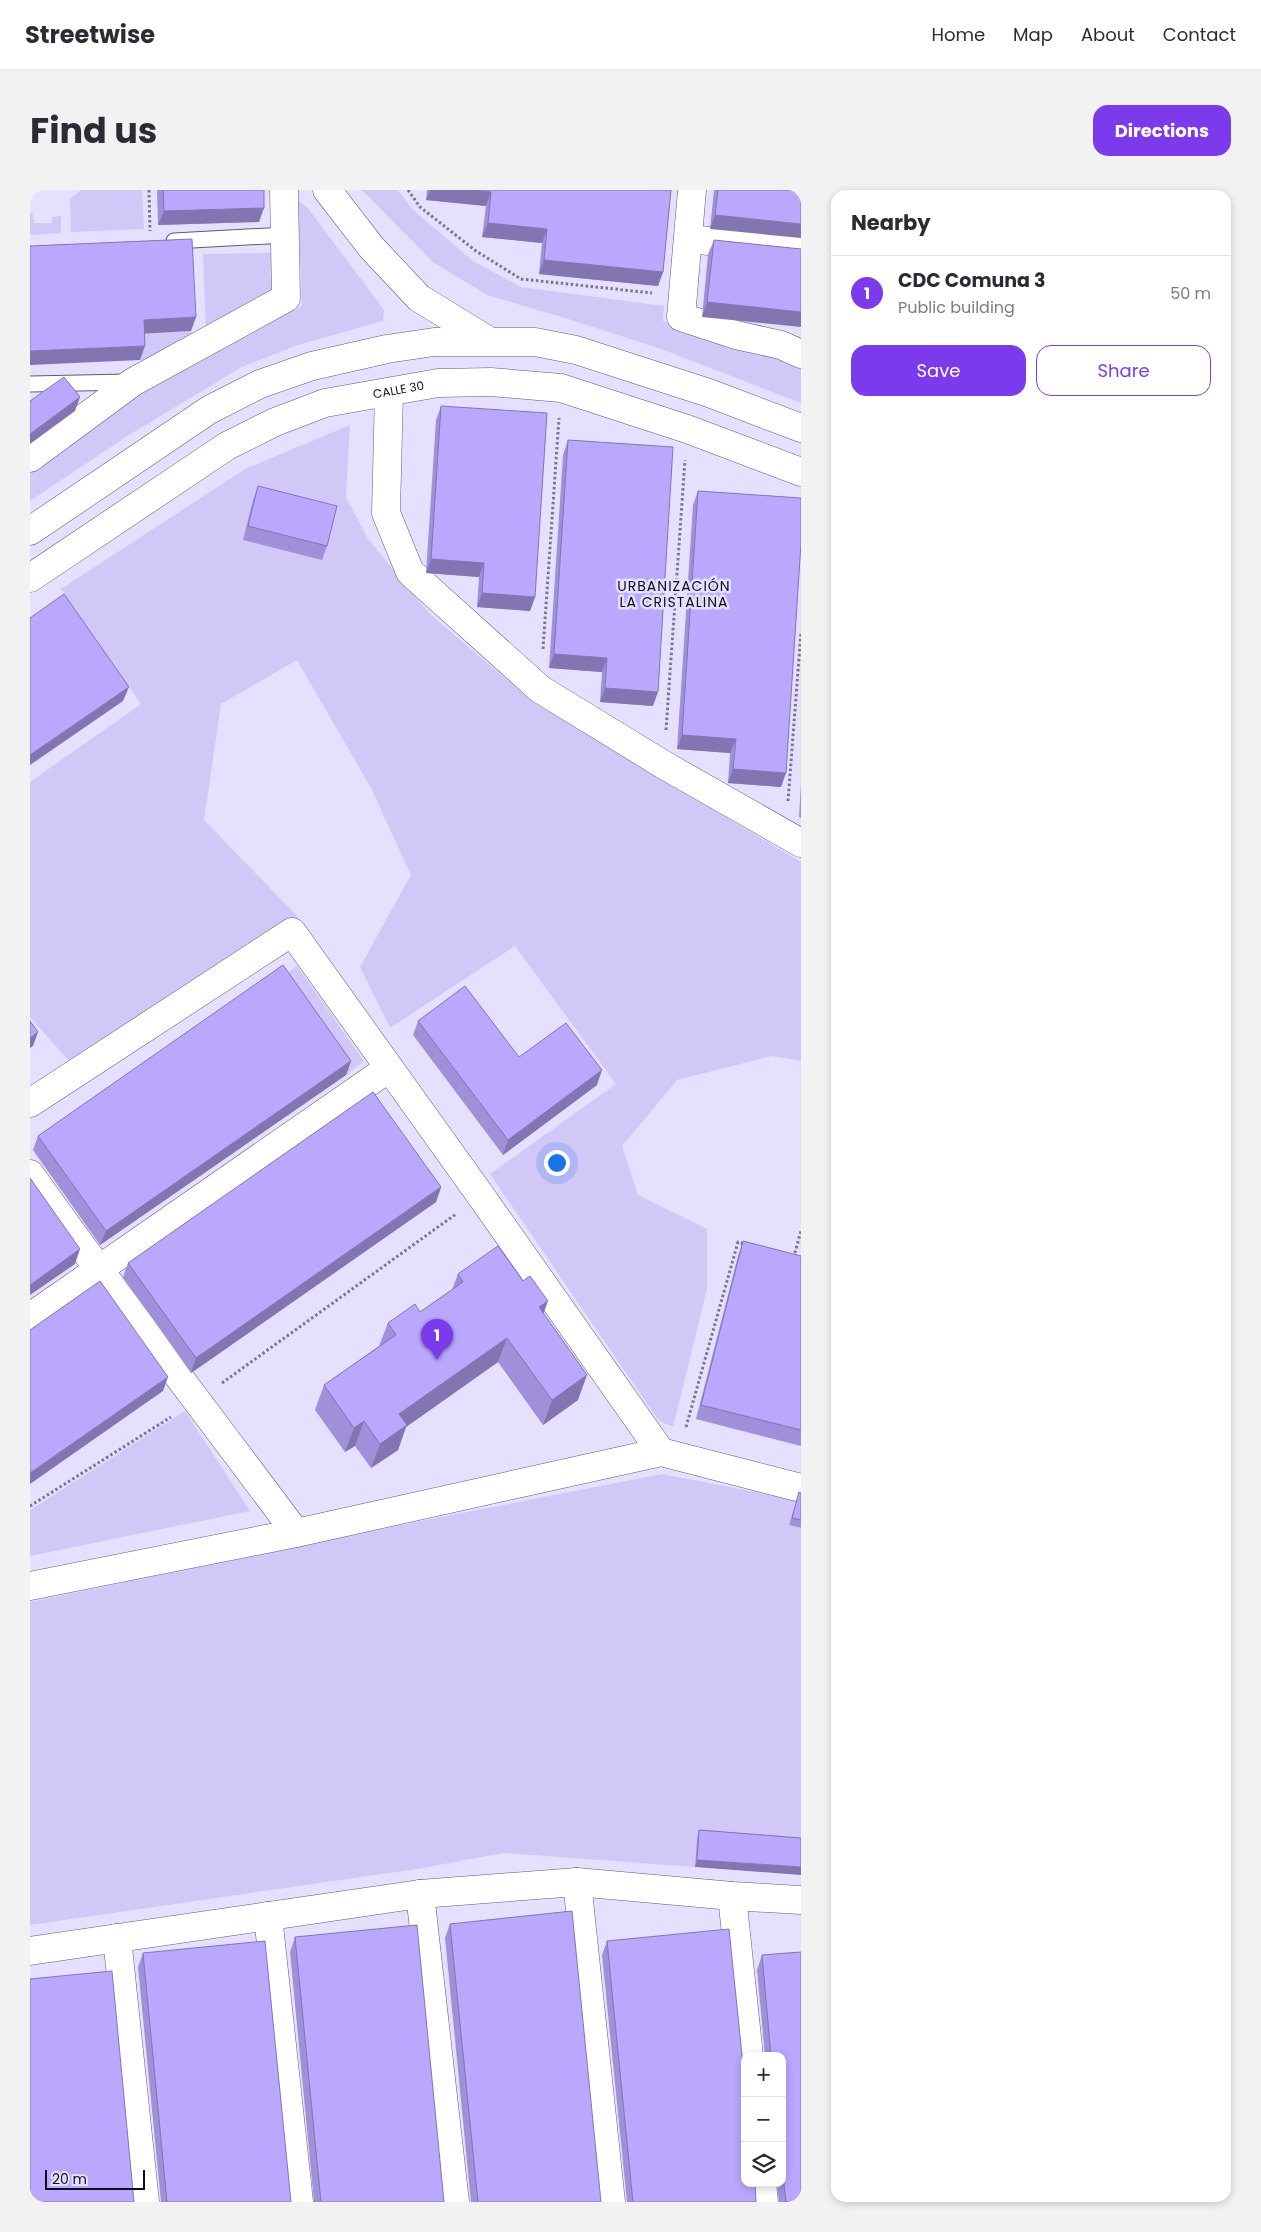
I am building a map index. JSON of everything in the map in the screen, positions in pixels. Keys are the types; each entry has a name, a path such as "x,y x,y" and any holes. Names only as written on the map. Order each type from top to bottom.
{"street":[{"path":"30,458 133,382 286,298 284,190"},
{"path":"328,190 372,248 419,298 489,341"},
{"path":"692,190 681,317 736,335 781,345 801,354"},
{"path":"688,239 801,250"},
{"path":"30,531 209,410 260,384 312,366 387,349 434,342 535,342 576,350 709,394 801,428"},
{"name":"CALLE 30","path":"30,578 235,442 275,422 325,403 447,383 491,382 561,388 687,429 801,472"},
{"path":"389,392 386,513 410,572 540,690 664,765 793,839"},
{"path":"30,1103 292,932 669,1454"},
{"path":"30,1317 389,1068"},
{"path":"30,1174 98,1270 198,1400 296,1533"},
{"path":"30,1586 296,1533 669,1454 801,1488"},
{"path":"577,1882 611,2202"},
{"path":"30,1951 420,1894 577,1882 732,1896 801,1900"},
{"path":"420,1894 455,2202"},
{"path":"732,1896 749,2052"},
{"path":"268,1916 299,2202"},
{"path":"117,1938 144,2202"},
{"path":"762,2187 764,2202"}],"lane":[{"path":"151,242 286,235"},
{"path":"30,384 133,382"}],"path":[{"path":"149,190 151,242"},
{"path":"408,190 420,207 476,251 521,278 682,296"},
{"path":"540,690 561,388"},
{"path":"664,765 687,429"},
{"path":"793,839 801,632"},
{"path":"30,1506 198,1400 481,1196"},
{"path":"785,1254 794,1256 801,1231"},
{"path":"669,1454 738,1242 748,1245"}],"shaded area":[{"path":"81,190 142,190 144,229 71,232 70,199"},
{"path":"362,190 398,190 413,210 473,261 521,287 664,306 663,321 700,337 769,354 801,369 801,403 664,350 487,295 433,262"},
{"path":"298,201 307,207 384,310 383,321 298,345 242,367 129,435 30,501 30,474 144,390 302,306"},
{"path":"30,213 33,213 34,223 52,223 52,217 61,216 61,233 30,235"},
{"path":"274,253 275,294 206,334 203,254"},
{"path":"191,331 191,340 148,362 140,360 139,334"},
{"path":"350,425 346,497 368,539 431,615 533,702 801,862 801,1061 772,1056 677,1080 622,1146 638,1195 707,1229 707,1289 673,1427 659,1421 490,1174 616,1084 515,946 390,1028 360,967 411,875 371,788 297,660 221,704 204,820 299,918 69,1061 30,1017 30,782 141,704 61,589 245,469"},
{"path":"297,966 364,1061 346,1075 278,979"},
{"path":"185,1411 250,1511 30,1556 30,1510"},
{"path":"662,1474 796,1500 789,1525 801,1528 801,1845 697,1838 695,1867 504,1853 417,1869 30,1925 30,1602 421,1521"}],"building":[{"path":"163,190 264,190 264,208 164,211"},
{"path":"472,190 671,190 663,272 544,260 547,229 488,223 491,192"},
{"path":"718,190 801,190 801,224 715,215"},
{"path":"192,239 196,317 144,320 145,346 30,351 30,246"},
{"path":"714,240 801,249 801,312 707,302"},
{"path":"64,377 80,397 30,434 30,401"},
{"path":"441,406 547,413 535,597 482,593 484,563 431,559"},
{"path":"568,440 673,447 658,692 605,688 607,658 554,654"},
{"path":"258,486 337,506 327,546 248,526"},
{"path":"698,491 801,498 801,543 786,773 733,769 736,739 682,735"},
{"path":"64,594 129,687 30,755 30,618"},
{"path":"283,965 351,1061 106,1231 38,1136"},
{"path":"465,986 519,1057 566,1023 602,1070 508,1140 418,1021"},
{"path":"30,1021 38,1032 30,1038"},
{"path":"373,1092 441,1187 196,1358 128,1263"},
{"path":"30,1178 80,1249 30,1285"},
{"path":"743,1241 801,1256 801,1430 701,1405"},
{"path":"498,1246 523,1281 530,1276 548,1301 539,1307 587,1375 552,1400 507,1338 399,1414 407,1425 380,1444 364,1421 354,1428 324,1385 396,1335 388,1323 415,1304 420,1312 463,1282 458,1274"},
{"path":"100,1281 168,1377 30,1473 30,1330"},
{"path":"799,1492 801,1493 801,1520 792,1518"},
{"path":"699,1830 801,1838 801,1867 697,1860"},
{"path":"572,1911 601,2202 478,2202 450,1924"},
{"path":"417,1925 444,2202 321,2202 295,1937"},
{"path":"729,1929 742,2052 741,2187 755,2187 756,2202 633,2202 607,1941"},
{"path":"265,1941 291,2202 167,2202 143,1953"},
{"path":"801,1952 801,2202 786,2202 784,2187 786,2187 786,2052 771,2052 762,1955"},
{"path":"112,1971 134,2202 30,2202 30,1979"}],"place":[{"name":"CDC Comuna 3","path":"437,1360"}],"district":[{"name":"URBANIZACIÓN LA CRISTALINA","path":"674,594"}]}
